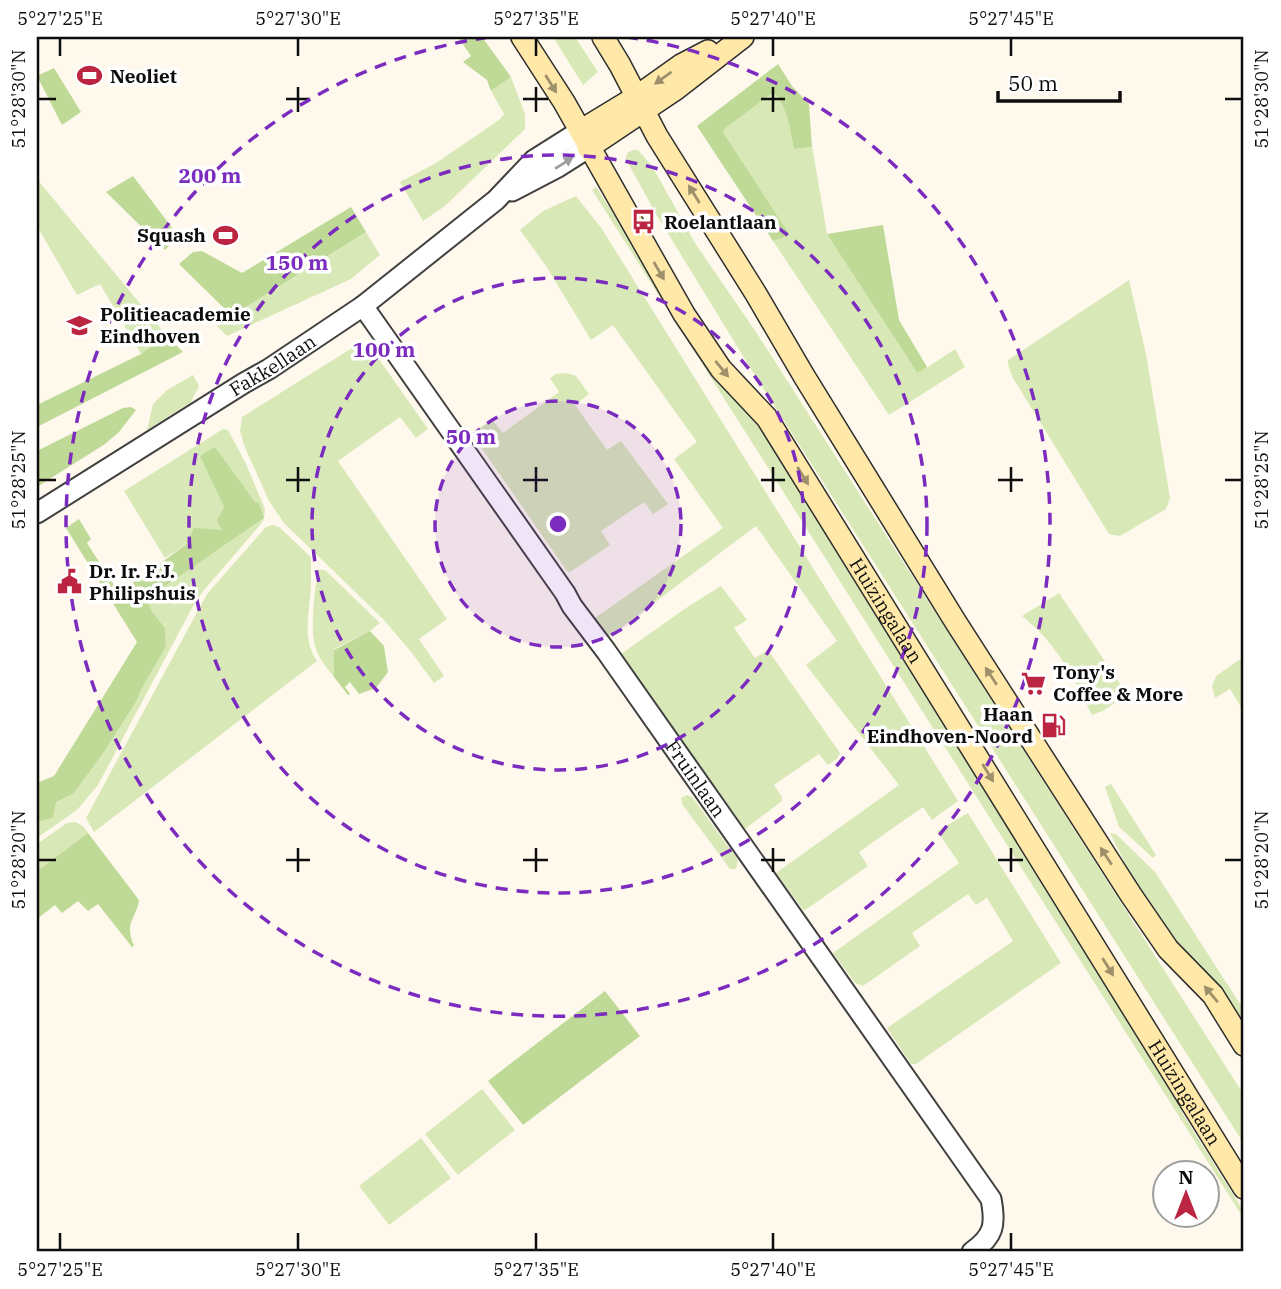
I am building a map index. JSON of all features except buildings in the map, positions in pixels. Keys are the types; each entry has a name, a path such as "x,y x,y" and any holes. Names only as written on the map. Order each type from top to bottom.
{"main road":[{"name":"Huizingalaan","path":"522,37 684,314 721,369 767,418 1244,1188"},
{"path":"603,37 657,136 955,621 1146,917 1168,949 1213,995 1244,1045"},
{"path":"640,104 681,65 734,37"},
{"path":"584,139 640,104 676,89 743,37"}],"street":[{"name":"Fakkellaan","path":"37,513 269,369 363,306 496,200 534,160 548,150 584,139"},
{"name":"Fruinlaan","path":"363,306 991,1199 995,1221 985,1243 972,1252"}],"green space":[{"path":"458,37 482,37 511,77 491,91 487,80 463,62 471,56"},
{"path":"553,37 575,37 598,72 583,85"},
{"path":"778,64 792,86 809,104 812,147 794,149 786,113 775,94 771,94 723,132 788,232 788,236 773,241 697,126"},
{"path":"54,68 81,112 62,125 37,76"},
{"path":"511,77 525,114 525,129 445,206 423,221 400,182 436,163 499,120 504,114 491,91"},
{"path":"771,94 775,94 783,106 794,149 812,147 827,234 922,371 955,349 965,367 889,415 773,241 788,236 788,232 723,132"},
{"path":"638,150 652,166 695,243 758,335 1244,1095 1244,1144 751,369 656,214 628,163 626,157 628,152"},
{"path":"133,176 173,229 174,238 165,250 106,192"},
{"path":"37,179 166,335 141,354 100,284 77,295 37,226"},
{"path":"596,187 715,370 762,424 1159,1056 1183,1114 1212,1160 1207,1160 592,190"},
{"path":"576,196 602,229 958,801 932,820 923,807 859,852 868,866 804,911 776,873 899,785 806,665 837,641 756,526 609,637 595,618 723,528 674,459 697,442 613,325 591,340 546,266 520,230 543,211"},
{"path":"351,207 366,232 232,316 179,264 193,252 202,251 242,273"},
{"path":"883,225 899,320 927,367 922,371 917,372 827,234"},
{"path":"366,232 380,255 351,279 227,336 217,326"},
{"path":"1129,280 1146,354 1170,498 1166,509 1120,536 1109,534 1014,379 1008,360"},
{"path":"166,335 183,352 37,427 37,405 141,354"},
{"path":"360,343 369,345 428,429 416,438 400,417 338,461 447,619 419,639 444,676 434,683 383,619 284,523 269,501 240,431 242,417"},
{"path":"566,373 576,376 589,394 575,405 607,450 621,441 668,504 653,514 644,502 601,531 610,545 570,572 471,433 492,420 503,433 559,392 550,378"},
{"path":"193,375 199,386 191,402 147,430 153,404 167,390"},
{"path":"131,407 136,410 119,432 105,444 37,487 37,451 123,408"},
{"path":"223,429 228,430 246,464 265,509 264,518 255,502 201,457 224,507 223,530 187,544 165,558 124,491"},
{"path":"215,447 255,502 259,503 264,518 148,598 151,610 165,628 166,647 136,702 74,793 56,802 53,818 37,822 37,783 54,776 137,642 66,528 79,519 91,539 87,543 119,593 187,544 194,528 222,530 217,520 224,507 200,456"},
{"path":"264,518 193,606 98,785 77,810 37,838 37,822 53,818 56,802 74,793 136,702 166,647 165,628 151,610 148,598"},
{"path":"266,527 279,527 311,557 308,634 317,661 94,832 86,818 207,594"},
{"path":"318,570 325,570 380,623 334,649 334,677 319,656 314,641 313,610"},
{"path":"721,586 747,620 734,628 755,658 768,650 840,753 838,758 828,765 819,754 774,785 782,801 745,829 621,654"},
{"path":"1059,593 1127,694 1103,711 1092,715 1063,661 1034,626 1022,616"},
{"path":"370,631 384,646 388,672 376,688 359,694 350,682 345,687 350,694 348,695 334,677 334,650"},
{"path":"1239,660 1244,660 1244,712 1230,689 1215,698 1212,686 1216,676"},
{"path":"1111,784 1156,855 1153,858 1119,827 1105,787"},
{"path":"687,795 693,798 738,860 735,869 730,869 682,804 681,798"},
{"path":"968,813 1061,963 916,1064 911,1064 887,1028 1013,941 987,898 976,905 968,894 912,933 920,946 863,986 855,983 833,953 959,863 937,831"},
{"path":"75,822 83,826 88,833 37,871 37,844 67,823"},
{"path":"88,833 139,900 130,926 132,947 98,904 88,911 78,901 62,913 55,905 37,919 37,871"},
{"path":"1110,833 1116,834 1155,872 1244,1010 1244,1036 1178,950 1141,895"},
{"path":"605,991 640,1036 523,1125 488,1081"},
{"path":"482,1089 515,1130 458,1175 425,1134"},
{"path":"421,1138 451,1178 389,1225 359,1186"},
{"path":"1222,1177 1244,1212 1244,1219 1222,1184"}],"place":[{"name":"Neoliet","path":"90,76"},
{"name":"Roelantlaan","path":"644,222"},
{"name":"Squash","path":"226,235"},
{"name":"Politieacademie Eindhoven","path":"80,325"},
{"name":"Dr. Ir. F.J. Philipshuis","path":"69,582"},
{"name":"Tony's Coffee & More","path":"1033,683"},
{"name":"Haan Eindhoven-Noord","path":"1053,725"}]}
